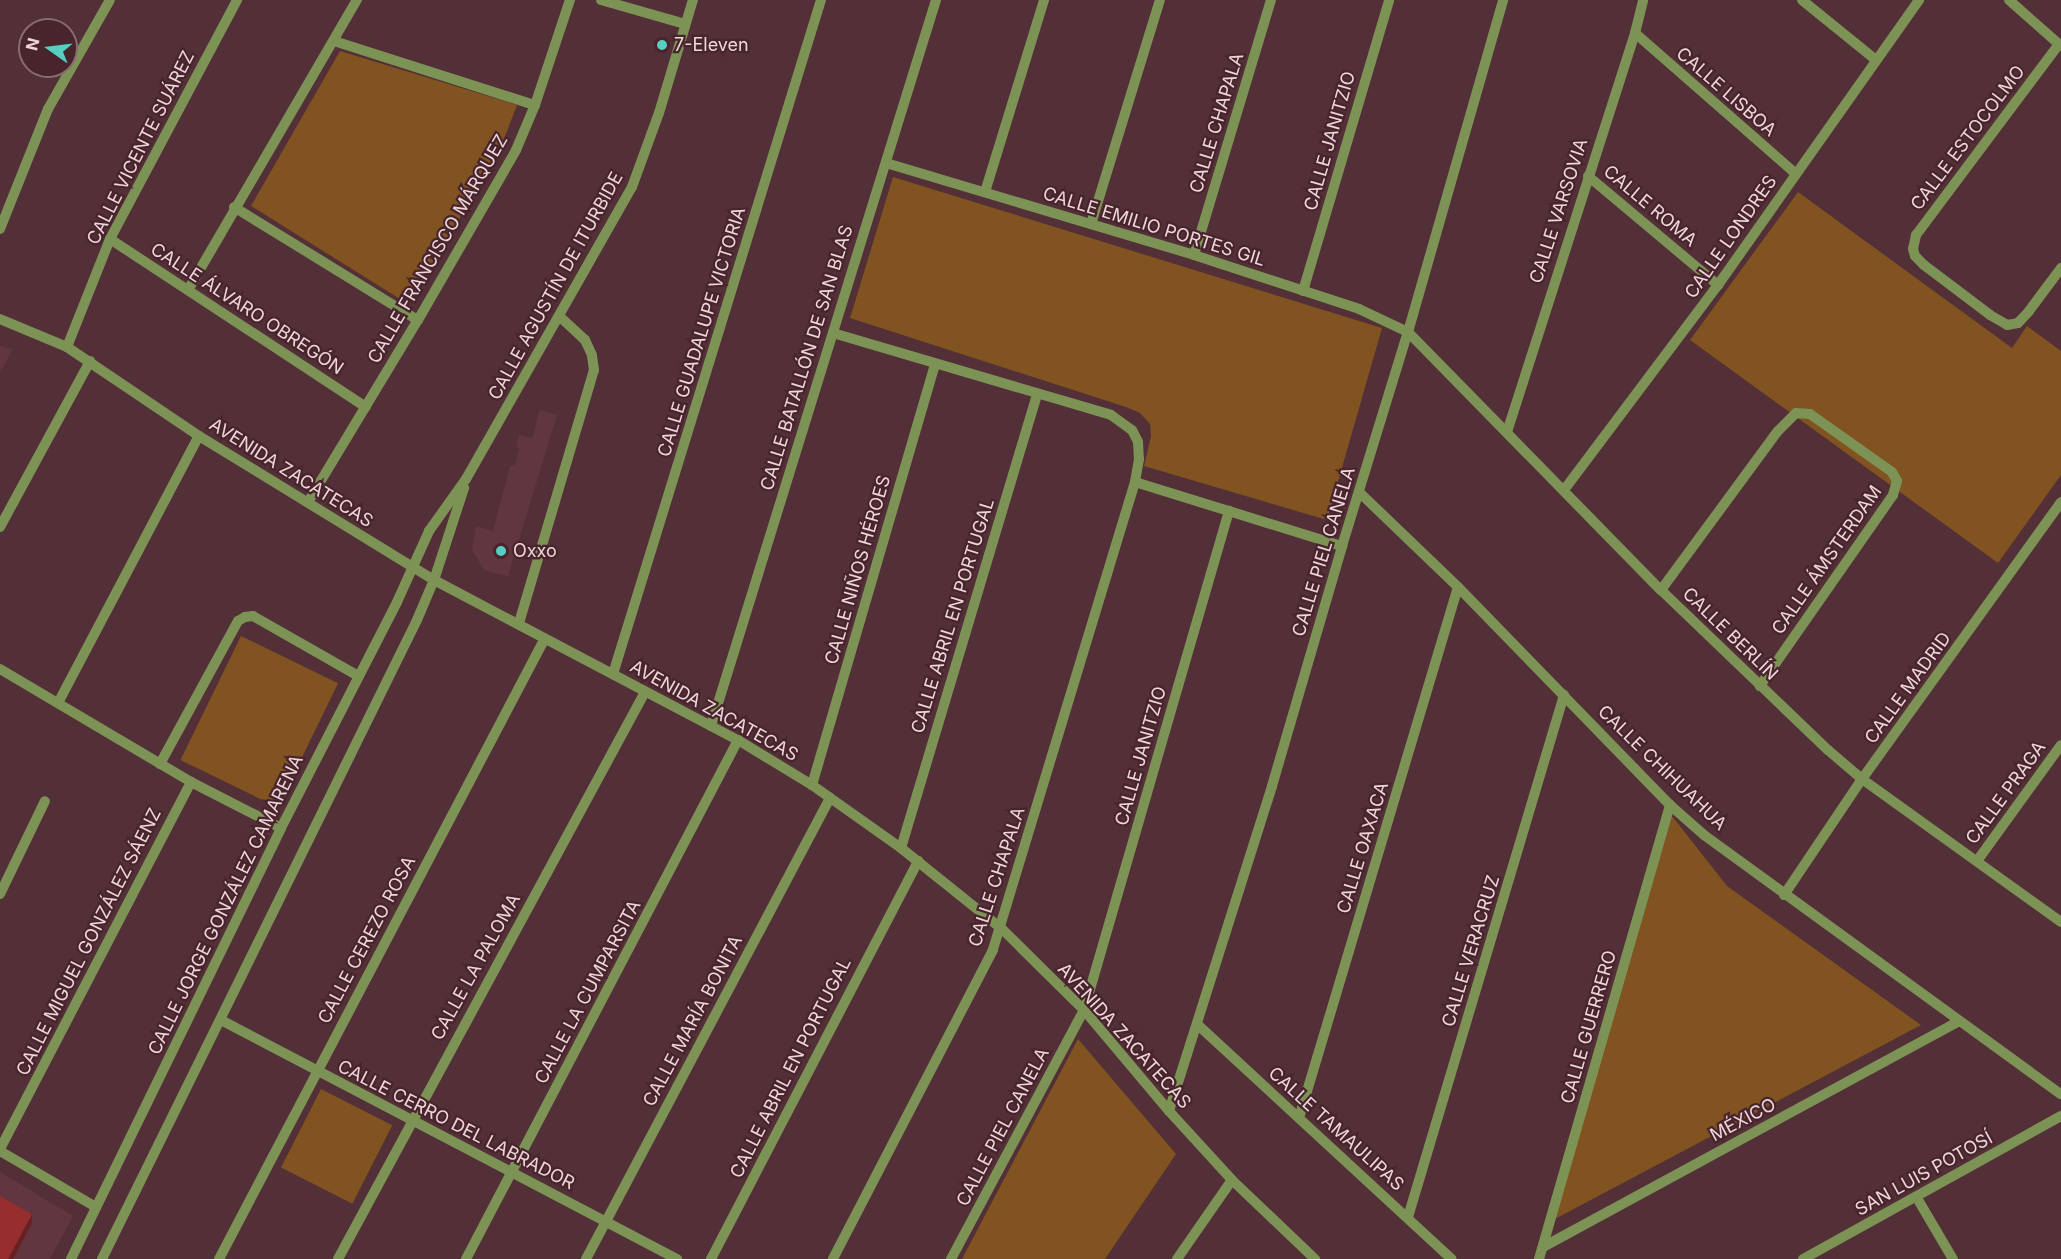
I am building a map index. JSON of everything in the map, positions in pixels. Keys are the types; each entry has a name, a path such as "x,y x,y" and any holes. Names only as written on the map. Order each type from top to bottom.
{"street":[{"path":"0,229 48,109 110,0"},
{"name":"CALLE VICENTE SUÁREZ","path":"67,347 110,239 237,0"},
{"path":"188,290 234,207 357,0"},
{"name":"CALLE FRANCISCO MÁRQUEZ","path":"308,502 418,320 516,150 536,105 570,0"},
{"path":"601,0 685,24"},
{"name":"CALLE AGUSTÍN DE ITURBIDE","path":"413,568 429,531 466,479 632,187 659,113 693,0"},
{"name":"CALLE GUADALUPE VICTORIA","path":"613,674 821,0"},
{"name":"CALLE BATALLÓN DE SAN BLAS","path":"711,726 936,0"},
{"path":"985,192 1044,0"},
{"path":"1091,224 1160,0"},
{"name":"CALLE CHAPALA","path":"1194,255 1271,0"},
{"name":"CALLE JANITZIO","path":"1303,291 1389,0"},
{"name":"CALLE PIEL CANELA","path":"1169,1111 1272,786 1342,546 1408,332 1503,0"},
{"name":"CALLE VARSOVIA","path":"1507,432 1635,33 1643,0"},
{"path":"1802,0 1876,60"},
{"name":"CALLE LONDRES","path":"1564,490 1718,285 1919,0"},
{"path":"2009,0 2060,45"},
{"name":"CALLE LISBOA","path":"1635,33 1796,174"},
{"path":"334,41 536,105"},
{"name":"CALLE ESTOCOLMO","path":"2060,45 1916,234 1913,249 1915,256 1990,315 2007,325 2018,323 2061,268"},
{"name":"CALLE EMILIO PORTES GIL","path":"886,162 1194,255 1374,315 1408,332"},
{"name":"CALLE ROMA","path":"1588,176 1718,285"},
{"path":"234,207 418,320"},
{"name":"CALLE ÁLVARO OBREGÓN","path":"110,239 366,407"},
{"path":"519,623 594,370 592,355 585,340 560,317"},
{"name":"AVENIDA ZACATECAS","path":"0,319 67,347 199,436 434,580 738,740 812,785 901,848 1001,928 1084,1010 1169,1111 1232,1180 1315,1259"},
{"name":"CALLE BERLÍN","path":"1408,332 1661,590 1760,686 1862,779 2061,922"},
{"name":"CALLE CHAPALA","path":"833,333 1121,420 1132,430 1138,442 1139,459 1135,482 1001,928 985,967 833,1259"},
{"path":"0,527 90,361"},
{"name":"CALLE NIÑOS HÉROES","path":"812,785 935,365"},
{"name":"CALLE ABRIL EN PORTUGAL","path":"901,848 1037,394"},
{"name":"CALLE ÁMSTERDAM","path":"1661,590 1778,431 1796,413 1810,414 1892,472 1897,481 1893,495 1760,686"},
{"path":"58,703 199,436"},
{"name":"CALLE AGUSTÍN DE ITURBIDE","path":"434,580 466,479"},
{"path":"1135,482 1342,546"},
{"name":"CALLE CHIHUAHUA","path":"1359,492 1458,587 1670,805 1734,858 1784,895 2061,1094"},
{"name":"CALLE MADRID","path":"1784,895 1862,779 2061,502"},
{"name":"CALLE JANITZIO","path":"1084,1010 1229,511"},
{"name":"CALLE JORGE GONZÁLEZ CAMARENA","path":"71,1259 281,828 413,568"},
{"path":"102,1259 417,620 434,580"},
{"name":"CALLE OAXACA","path":"1299,1118 1458,587"},
{"path":"160,764 238,621 253,616 358,676"},
{"name":"CALLE CEREZO ROSA","path":"219,1259 545,638"},
{"path":"0,669 191,782 281,828"},
{"name":"CALLE LA PALOMA","path":"338,1259 645,692"},
{"name":"CALLE VERACRUZ","path":"1408,1217 1564,694"},
{"name":"CALLE LA CUMPARSITA","path":"466,1259 738,740"},
{"name":"CALLE PRAGA","path":"1977,861 2061,745"},
{"name":"CALLE MIGUEL GONZÁLEZ SÁENZ","path":"0,1150 191,782"},
{"name":"CALLE MARÍA BONITA","path":"586,1259 830,798"},
{"path":"0,894 45,801"},
{"name":"CALLE GUERRERO","path":"1539,1259 1670,805"},
{"name":"CALLE ABRIL EN PORTUGAL","path":"711,1259 918,861"},
{"name":"CALLE PIEL CANELA","path":"951,1259 1084,1010"},
{"name":"CALLE CERRO DEL LABRADOR","path":"221,1020 677,1259"},
{"name":"MÉXICO","path":"1543,1247 1959,1021"},
{"name":"CALLE TAMAULIPAS","path":"1198,1024 1452,1259"},
{"name":"SAN LUIS POTOSÍ","path":"1803,1259 1917,1198 2061,1116"},
{"path":"0,1150 96,1207"},
{"path":"1177,1259 1232,1180"},
{"path":"1917,1198 1953,1259"}],"shaded area":[{"path":"340,51 517,105 499,152 408,304 251,206"},
{"path":"893,177 1382,328 1327,520 1144,466 1151,436 1150,424 1140,413 1126,407 850,318"},
{"path":"1798,192 2012,348 2027,326 2061,351 2061,475 1998,563 1690,340"},
{"path":"0,346 13,349 0,373"},
{"path":"539,410 557,415 508,576 485,571 472,550 476,526 493,531 510,466 515,466 519,435 533,438"},
{"path":"241,636 338,683 278,807 181,760"},
{"path":"1672,816 1727,886 1921,1025 1553,1220"},
{"path":"1078,1039 1176,1154 1105,1259 962,1259"},
{"path":"321,1089 392,1125 352,1204 281,1167"},
{"path":"0,1172 73,1216 50,1259 0,1259"}],"building":[{"path":"0,1196 32,1214 8,1259 0,1259"}],"place":[{"name":"7-Eleven","path":"662,45"},
{"name":"Oxxo","path":"501,551"}]}
